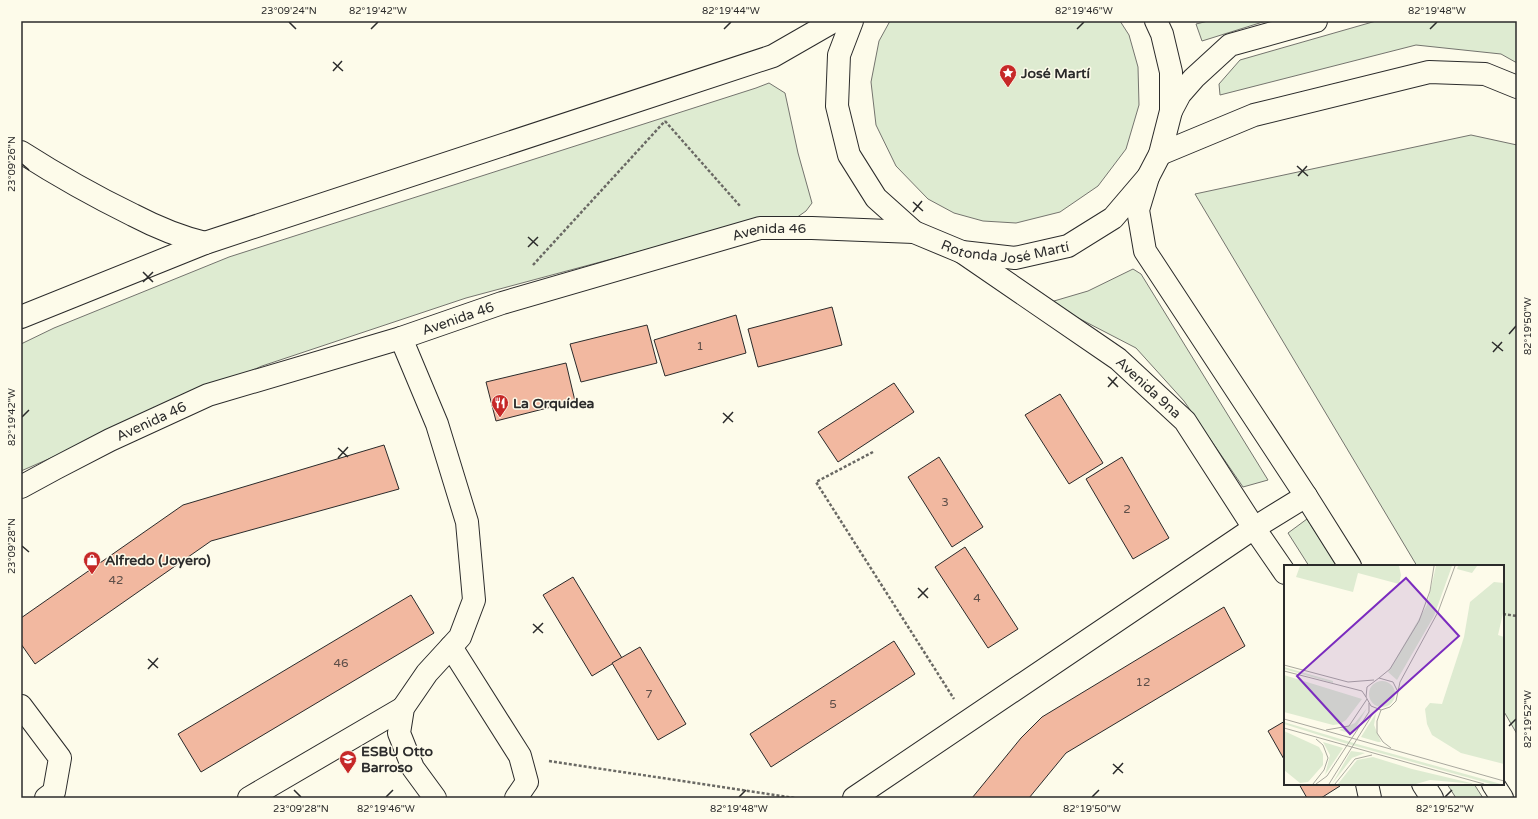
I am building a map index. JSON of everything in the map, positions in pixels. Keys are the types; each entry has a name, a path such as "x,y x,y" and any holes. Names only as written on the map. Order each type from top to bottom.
{"main road":[{"path":"21,317 205,244 773,56 834,21"},
{"name":"Rotonda José Martí","path":"852,21 839,55 836,106 849,155 876,198 914,232 962,252 1015,258 1068,246 1113,218 1148,178 1160,154 1171,111 1171,72 1162,34 1156,21"},
{"path":"1171,111 1180,94 1194,78 1230,45 1316,21"},
{"path":"1160,154 1254,114 1429,72 1485,74 1517,87"},
{"path":"21,152 55,174 113,205 189,240 205,244"},
{"path":"1148,178 1138,210 1145,251 1306,496 1349,565"},
{"name":"Avenida 46","path":"21,487 110,440 208,395 401,338 502,303 760,228 812,228 914,232"},
{"name":"Avenida 9na","path":"962,252 1118,359 1186,421 1254,528 1284,572"},
{"path":"249,798 403,708 428,673 460,637 474,600 467,522 437,424 401,338"},
{"path":"854,798 1254,528 1306,496"},
{"path":"451,647 520,756 527,782 516,798"},
{"path":"21,706 60,758 54,792 46,798"},
{"path":"403,708 400,733 414,768 435,798"},
{"path":"1367,785 1370,798"},
{"path":"1424,785 1432,798"},
{"path":"1494,785 1502,798"}],"path":[{"path":"645,98 760,228"},
{"path":"532,266 665,121"},
{"path":"873,452 816,482 968,721"},
{"path":"1504,614 1517,616"},
{"path":"520,756 795,798"}],"green space":[{"path":"890,21 1120,21 1129,35 1138,67 1139,105 1126,149 1098,186 1060,212 1016,223 983,221 954,213 928,199 896,166 876,125 871,82 879,41"},
{"path":"1208,21 1266,21 1202,41 1196,24"},
{"path":"1376,21 1517,21 1517,63 1501,54 1416,45 1220,95 1219,84 1240,60"},
{"path":"769,83 785,93 798,153 812,203 806,211 796,218 757,220 466,298 262,366 21,471 21,344 54,328 229,257"},
{"path":"1471,135 1517,145 1517,734 1504,712 1504,565 1416,565 1195,194"},
{"path":"1133,269 1141,274 1268,480 1243,487 1184,401 1136,348 1055,306 1054,301 1088,291"},
{"path":"1307,519 1336,565 1308,565 1288,533"},
{"path":"1448,785 1475,785 1483,798 1456,798"}],"building":[{"path":"832,307 842,345 758,367 748,329"},
{"path":"736,315 746,353 665,376 654,340"},
{"path":"647,325 657,363 581,382 570,344"},
{"path":"566,363 575,401 496,421 486,382"},
{"path":"894,383 914,412 838,462 818,432"},
{"path":"1060,394 1103,463 1069,484 1025,415"},
{"path":"384,445 399,489 211,541 35,664 21,644 21,618 183,505"},
{"path":"939,457 983,527 952,547 908,477"},
{"path":"1122,457 1169,538 1133,559 1086,479"},
{"path":"965,547 1018,629 988,648 935,567"},
{"path":"573,577 622,658 592,676 543,595"},
{"path":"411,595 434,633 201,772 178,734"},
{"path":"1224,607 1245,646 1066,753 1029,798 972,798 1021,738 1042,717"},
{"path":"894,641 915,674 771,767 750,734"},
{"path":"640,647 686,724 658,740 612,663"},
{"path":"1284,722 1284,759 1268,731"},
{"path":"1300,785 1340,786 1321,798 1307,798"}],"place":[{"name":"José Martí","path":"1008,88"},
{"name":"La Orquídea","path":"500,418"},
{"name":"Alfredo (Joyero)","path":"92,575"},
{"name":"ESBU Otto Barroso","path":"348,774"}]}
